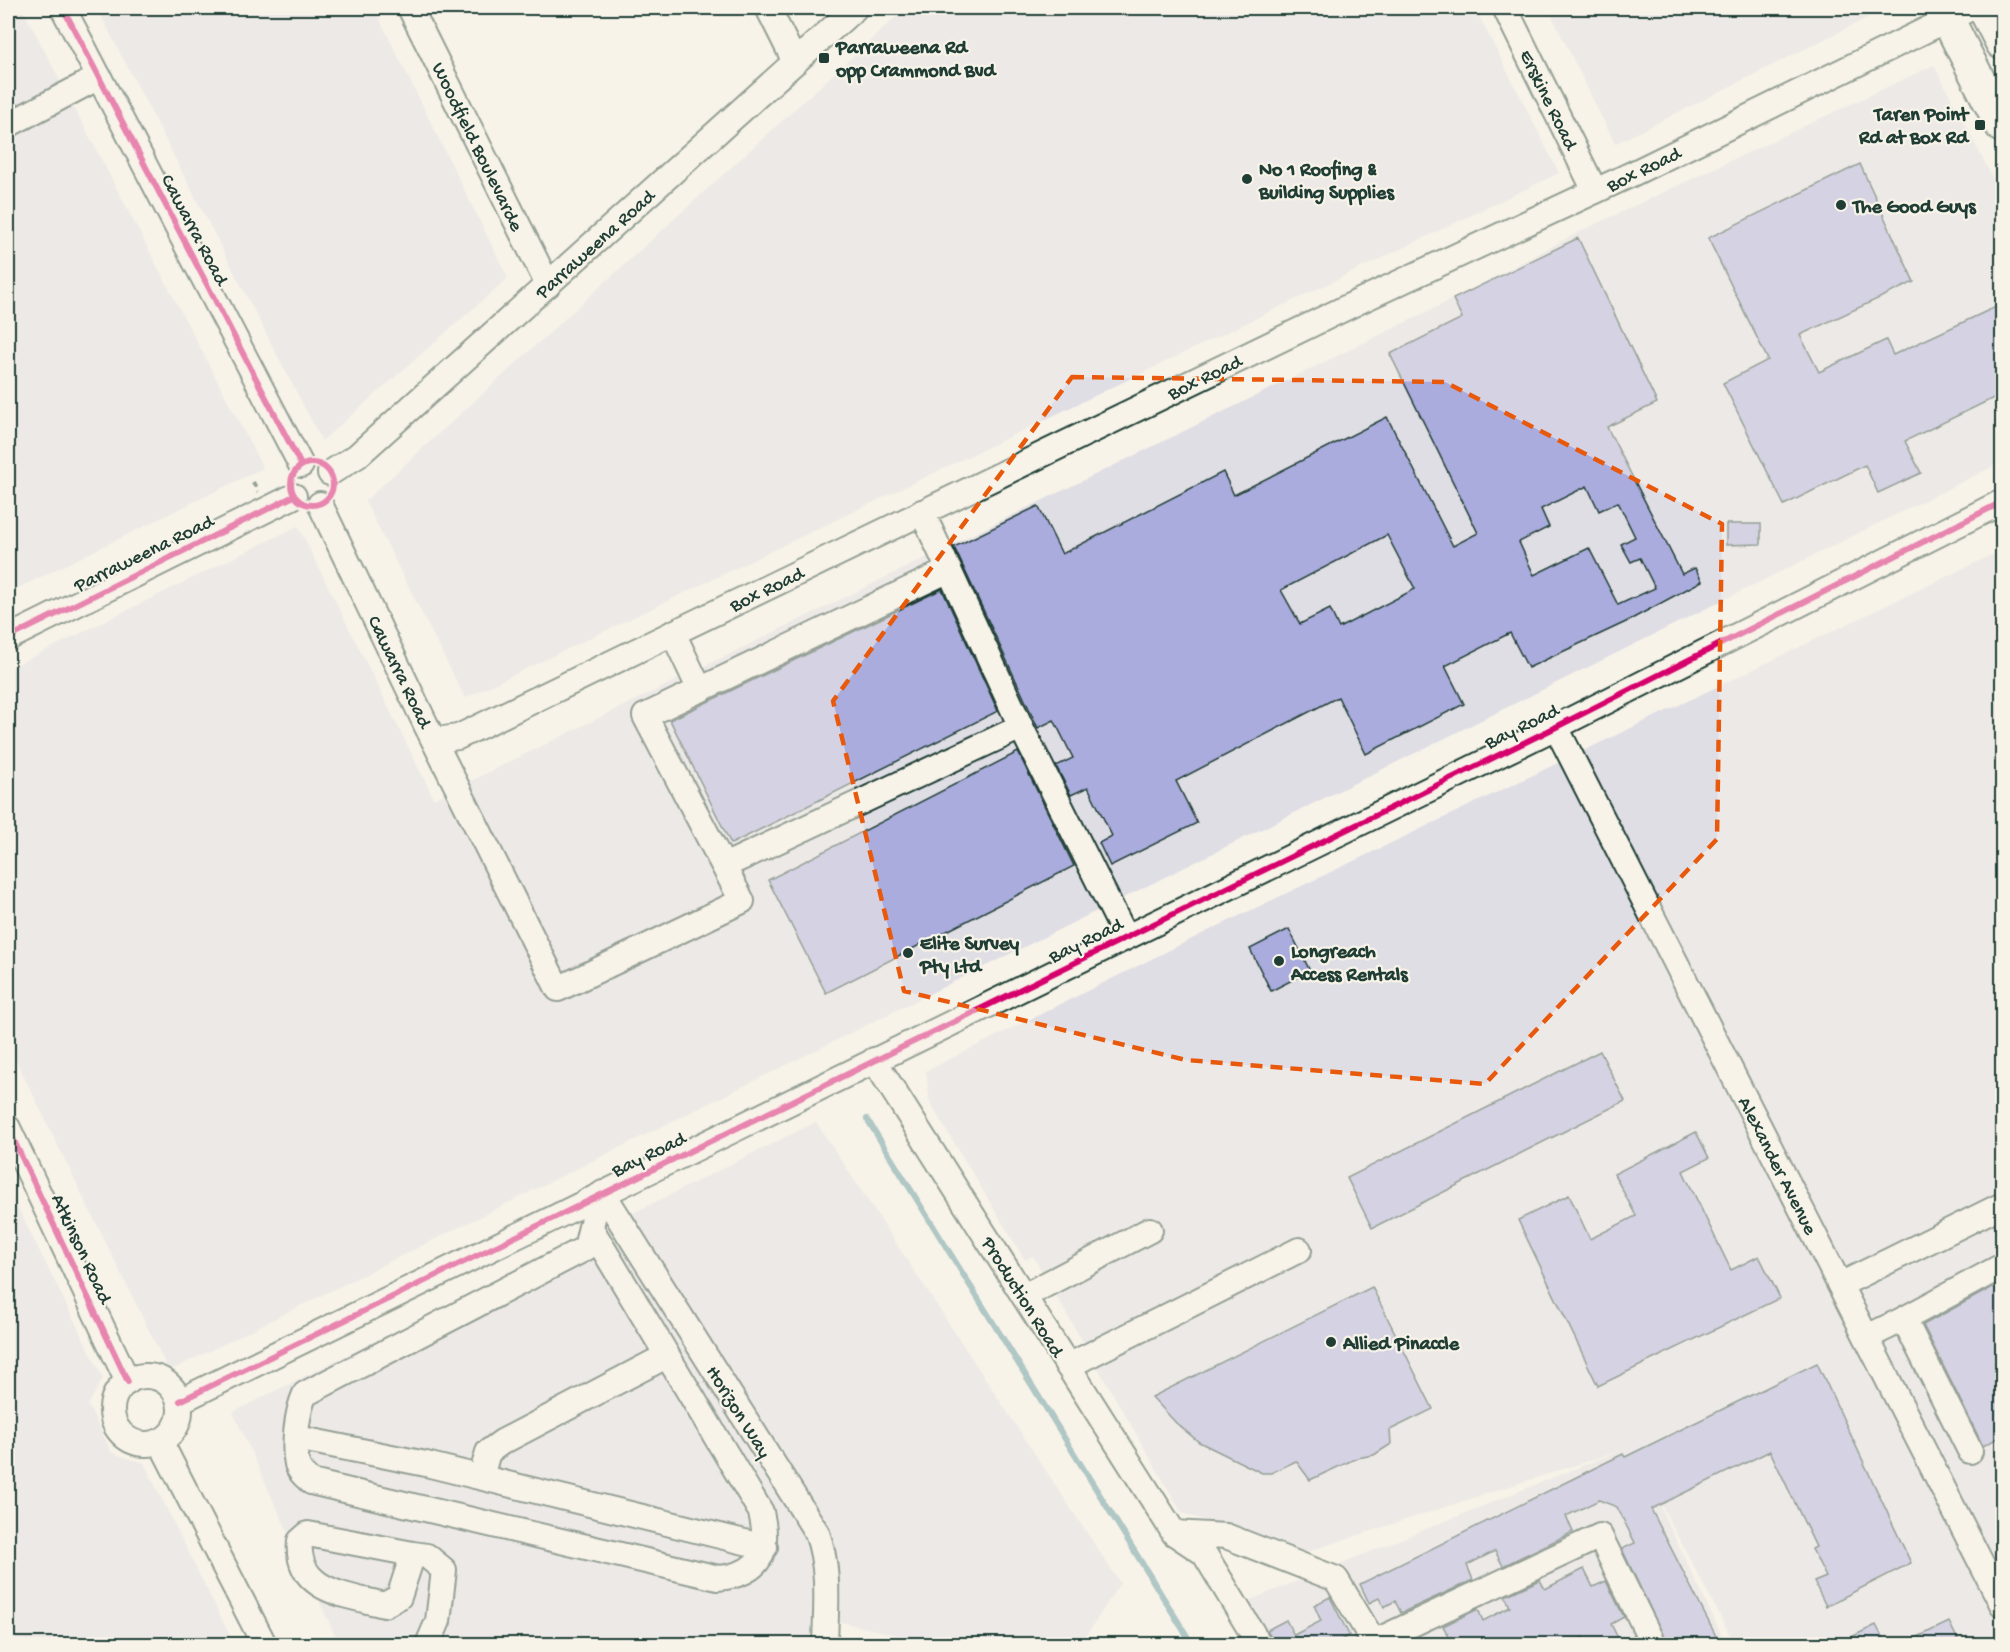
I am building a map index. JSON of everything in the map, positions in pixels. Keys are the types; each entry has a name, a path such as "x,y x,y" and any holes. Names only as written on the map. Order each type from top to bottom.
{"main road":[{"path":"1984,8 2002,43"},
{"path":"1954,11 2002,126"}],"street":[{"name":"Cawarra Road","path":"63,8 301,465"},
{"name":"Woodfield Boulevarde","path":"410,8 548,285"},
{"path":"768,8 795,62"},
{"name":"Parraweena Road","path":"330,473 357,456 855,8"},
{"name":"Erskine Road","path":"1505,8 1595,191"},
{"name":"Box Road","path":"436,740 458,737 1362,300 1595,191 1954,11"},
{"path":"8,124 99,77"},
{"path":"314,463 330,473 333,487 326,500 320,504 306,505 294,496 290,483 301,465 314,463"},
{"name":"Parraweena Road","path":"8,638 294,496"},
{"name":"Bay Road","path":"180,1401 1556,727 2002,502"},
{"name":"Cawarra Road","path":"320,504 558,989 742,901 724,866"},
{"path":"922,512 1021,727 1126,937"},
{"path":"949,570 645,716 724,866 1021,727"},
{"path":"673,633 700,690"},
{"name":"Alexander Avenue","path":"1556,727 2002,1604"},
{"name":"Production Road","path":"874,1060 1174,1533"},
{"name":"Atkinson Road","path":"8,1128 128,1382"},
{"path":"592,1230 761,1512 765,1547 754,1565 743,1574 718,1578 311,1482 297,1464 298,1415 305,1394 586,1248 592,1230 595,1197"},
{"name":"Horizon Way","path":"595,1197 817,1533 823,1551 827,1587 825,1644"},
{"path":"1840,1285 2002,1205"},
{"path":"1024,1296 1149,1230"},
{"path":"1068,1366 1299,1250"},
{"path":"1867,1337 2002,1266"},
{"path":"1904,1319 1970,1451"},
{"path":"481,1478 488,1452 502,1442 666,1356"},
{"path":"139,1377 159,1379 170,1385 180,1401 178,1424 170,1435 149,1444 137,1443 126,1438 117,1428 113,1416 114,1401 119,1390 128,1382 139,1377"},
{"path":"1906,1415 1943,1398"},
{"path":"297,1438 481,1478 765,1547"},
{"path":"160,1441 264,1644"},
{"path":"1174,1533 1226,1536 1336,1579 1374,1643 1600,1536 1653,1644"},
{"path":"1174,1533 1204,1553 1259,1644"},
{"path":"413,1554 427,1556 444,1570 438,1621 428,1644"}],"highlighted area":[{"path":"1072,377 1445,382 1722,524 1717,839 1485,1084 1186,1060 904,991 833,701"}],"shaded area":[{"path":"8,8 22,8 263,468 8,593"},
{"path":"97,8 374,8 508,278 322,441"},
{"path":"906,8 1475,8 1559,173 465,698 365,501"},
{"path":"1548,8 1887,8 1615,144"},
{"path":"1934,65 2002,196 2002,462 169,1371 8,1044 8,669 298,526 434,799 1453,299 1581,231"},
{"path":"2002,550 2002,1644 1735,1644 1641,1467 1726,1644 1274,1644 1248,1601 1619,1451 1303,1553 1182,1513 1033,1256 1025,1260 930,1103 926,1071 1214,928"},
{"path":"816,1122 1120,1583 1081,1644 934,1644 812,1615 810,1644 339,1644 233,1412"},
{"path":"8,1188 103,1378 88,1405 112,1453 144,1463 234,1644 8,1644"}],"building":[{"path":"1860,164 1914,282 1800,335 1819,372 1886,340 1893,355 2002,304 2002,394 1905,441 1921,473 1878,493 1865,465 1784,505 1723,383 1768,360 1708,238"},
{"path":"1578,238 1657,403 1607,427 1682,574 1695,568 1702,581 1626,622 1528,668 1510,633 1445,666 1464,704 1366,754 1338,697 1176,781 1197,823 1110,866 1099,843 1112,836 1088,787 1071,795 1056,766 1073,758 1054,720 1038,728 954,547 1038,506 1062,554 1223,472 1234,495 1387,417 1453,546 1478,533 1390,354 1462,318 1453,299","holes":["1587,486 1599,511 1618,502 1635,537 1621,544 1631,562 1640,558 1655,588 1618,605 1589,548 1534,575 1519,542 1549,527 1541,509","1387,535 1415,589 1339,628 1330,609 1300,624 1281,590"]},
{"path":"1726,524 1761,524 1761,544 1726,545"},
{"path":"942,589 998,711 731,844 670,720"},
{"path":"1018,752 1074,866 826,993 768,880"},
{"path":"1289,929 1310,971 1271,991 1250,949"},
{"path":"1600,1051 1625,1101 1372,1228 1347,1178"},
{"path":"1696,1132 1709,1158 1683,1171 1731,1270 1759,1256 1780,1298 1598,1386 1518,1220 1569,1195 1590,1239 1636,1216 1614,1174"},
{"path":"2002,1282 2002,1436 1983,1446 1923,1325"},
{"name":"Allied Pinaccle","path":"1372,1287 1433,1409 1390,1430 1391,1444 1374,1455 1357,1458 1310,1480 1296,1461 1271,1473 1262,1473 1199,1442 1176,1423 1152,1397"},
{"path":"1817,1363 1911,1563 1826,1606 1814,1582 1826,1577 1812,1549 1816,1547 1770,1451 1651,1509 1720,1644 1667,1644 1622,1549 1635,1543 1617,1507 1599,1500 1566,1516 1573,1532 1503,1566 1495,1551 1467,1565 1473,1580 1401,1613 1395,1601 1384,1607 1379,1598 1369,1603 1360,1584 1623,1454 1625,1457"},
{"path":"1584,1569 1593,1587 1606,1581 1624,1617 1611,1624 1621,1644 1586,1644 1583,1637 1568,1644 1453,1644 1443,1626 1478,1609 1483,1621 1510,1607 1505,1596 1540,1580 1545,1589"},
{"path":"1330,1597 1349,1635 1335,1644 1276,1644 1267,1630 1286,1620 1294,1635 1321,1621 1314,1605"},
{"path":"1949,1622 1960,1644 1903,1644"},
{"path":"1876,1625 1886,1644 1837,1644"}],"waterway":[{"path":"867,1119 1192,1644"}],"cycle path":[{"path":"63,8 301,465"},
{"path":"312,463 320,464 327,469 332,476 333,484 332,492 327,499 320,504 312,505 304,504 297,499 292,492 291,484 292,476 297,469 304,464 312,463"},
{"path":"8,638 294,496"},
{"path":"180,1401 1556,727 2002,502"},
{"path":"8,1128 128,1382"}],"place":[{"name":"Parraweena Rd opp Crammond Bvd","path":"824,58"},
{"name":"Taren Point Rd at Box Rd","path":"1980,125"},
{"name":"No 1 Roofing & Building Supplies","path":"1247,179"},
{"name":"The Good Guys","path":"1841,205"},
{"name":"Elite Survey Pty Ltd","path":"908,953"},
{"name":"Longreach Access Rentals","path":"1279,961"},
{"name":"Allied Pinaccle","path":"1331,1342"}]}
